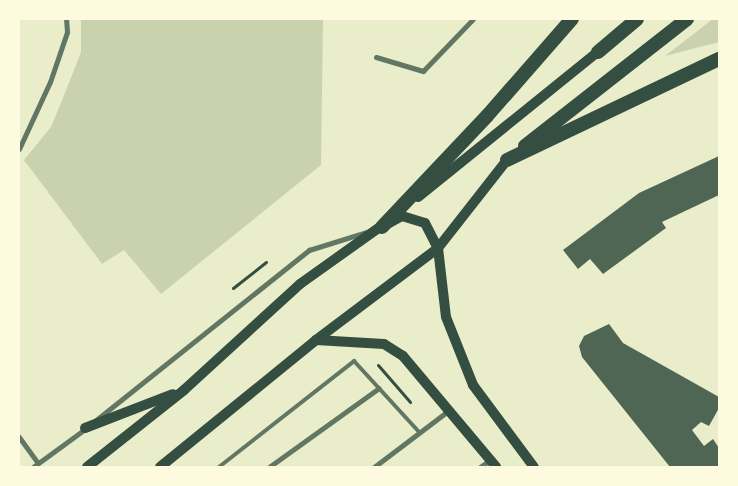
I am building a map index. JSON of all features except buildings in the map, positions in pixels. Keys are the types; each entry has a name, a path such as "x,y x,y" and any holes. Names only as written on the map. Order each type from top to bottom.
{"highway":[{"path":"382,226 487,116 572,19"},
{"path":"598,52 637,19"},
{"path":"506,160 687,19"},
{"path":"506,160 719,59"}],"main road":[{"path":"88,467 184,390 300,284 382,226 598,52"},
{"path":"160,467 316,340 438,248 506,160"},
{"path":"382,226 402,216 425,223 438,248 446,317 473,385 534,467"},
{"path":"316,340 384,344 403,356 493,464"},
{"path":"86,428 184,390"}],"street":[{"path":"19,149 50,82 67,32 66,19"},
{"path":"376,57 423,71 473,19"},
{"path":"33,467 86,428 308,250 382,226"},
{"path":"269,467 379,388"},
{"path":"374,467 449,410"},
{"path":"19,437 38,463"},
{"path":"480,467 493,464"}],"lane":[{"path":"219,467 354,360 420,433"}],"path":[{"path":"233,288 266,262"},
{"path":"378,365 410,402"}],"green space":[{"path":"81,19 323,19 321,165 161,294 124,250 102,264 24,160 51,127 67,88 81,52"},
{"path":"713,19 719,19 719,42 665,56"}]}
